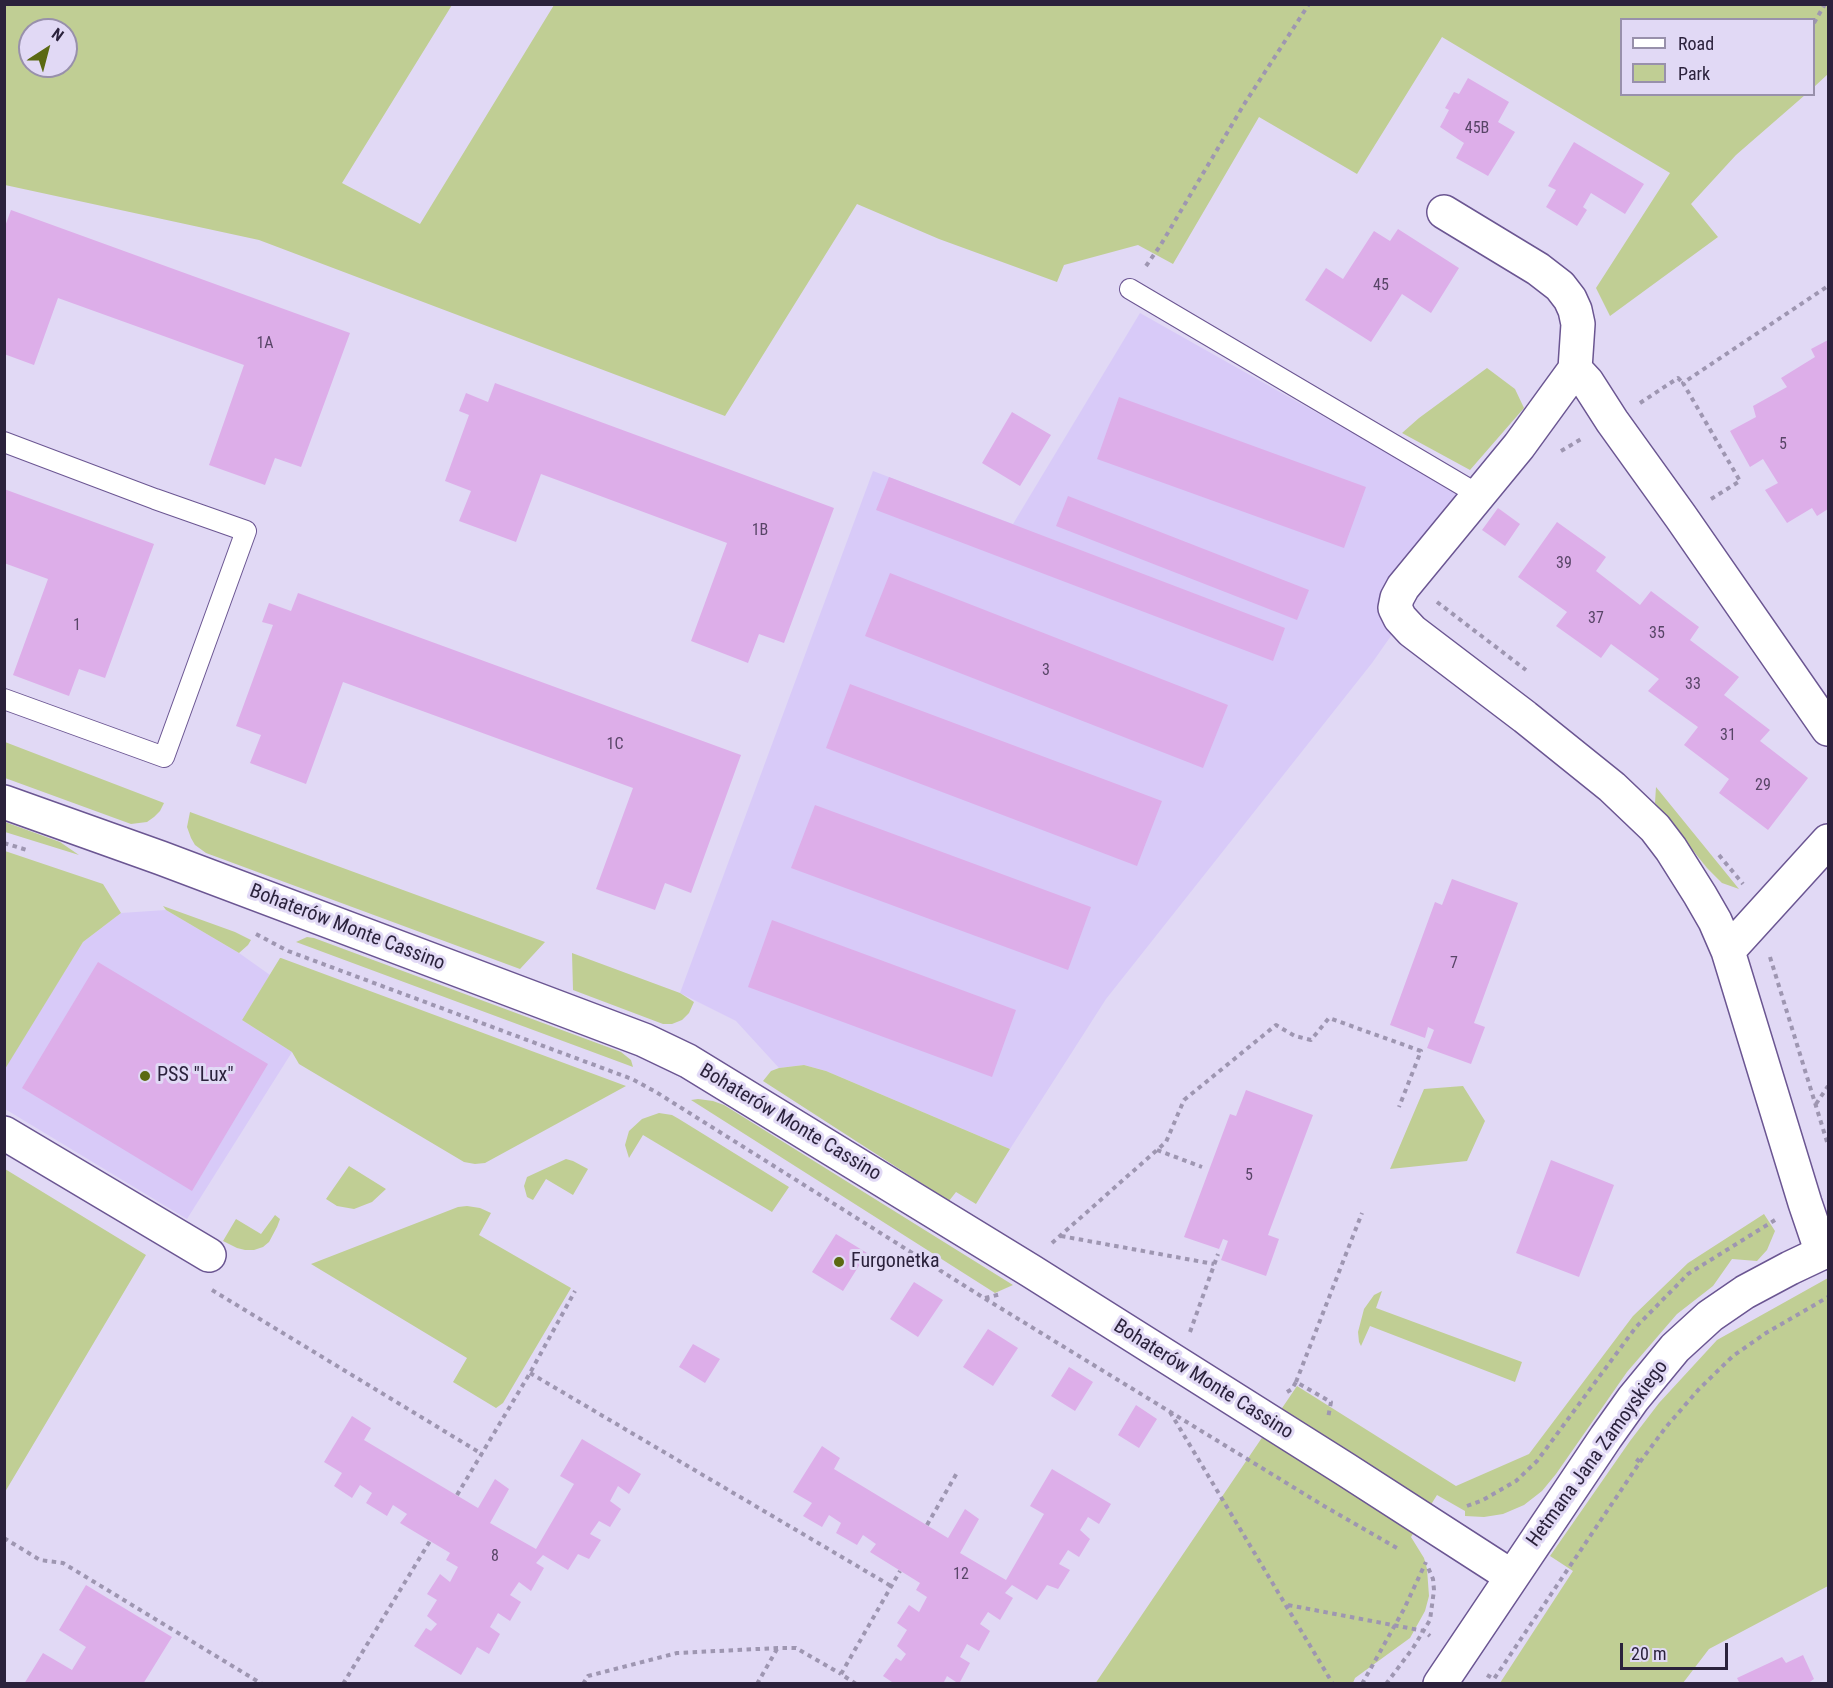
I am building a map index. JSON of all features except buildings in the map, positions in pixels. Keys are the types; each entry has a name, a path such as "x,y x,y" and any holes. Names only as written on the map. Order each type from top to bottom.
{"street":[{"path":"1444,212 1538,269 1560,286 1570,299 1578,324 1575,369 1519,446 1403,587 1395,608 1400,618 1412,631 1574,755 1634,806 1671,849 1710,912 1728,951 1802,1192 1825,1251"},
{"path":"1575,369 1587,382 1828,729"},
{"name":"Bohaterów Monte Cassino","path":"4,802 161,858 645,1040 680,1057 741,1092 1061,1290 1511,1576"},
{"path":"1728,951 1828,841"},
{"path":"4,1133 207,1270"},
{"name":"Hetmana Jana Zamoyskiego","path":"1440,1683 1633,1399 1675,1348 1710,1316 1745,1292 1825,1251"}],"lane":[{"path":"1130,289 1479,495"},
{"path":"4,442 246,531 164,757 4,699"}],"path":[{"path":"1130,289 1160,246 1243,106 1309,4"},
{"path":"1815,21 1825,4"},
{"path":"1683,383 1828,286"},
{"path":"1556,454 1678,378 1740,481 1702,504"},
{"path":"1430,596 1526,670"},
{"path":"4,843 38,854"},
{"path":"1715,850 1745,887 1775,936 1770,942 1769,954 1828,1145"},
{"path":"249,930 288,951 632,1079 1170,1412 1324,1506 1405,1552"},
{"path":"1052,1244 1166,1142 1184,1100 1276,1025 1295,1036 1311,1040 1329,1018 1420,1051 1399,1107"},
{"path":"1816,1105 1828,1086"},
{"path":"1157,1150 1202,1167"},
{"path":"1296,1383 1362,1213"},
{"path":"1060,1236 1214,1264"},
{"path":"1186,1341 1218,1254"},
{"path":"207,1270 482,1454"},
{"path":"457,1495 530,1373 575,1291"},
{"path":"1485,1674 1494,1682 1640,1462 1699,1389 1732,1356 1828,1297"},
{"path":"530,1373 891,1586"},
{"path":"1170,1412 1333,1683"},
{"path":"1631,1455 1640,1462"},
{"path":"927,1525 958,1471"},
{"path":"4,1538 40,1560 63,1563 262,1683"},
{"path":"343,1683 430,1540"},
{"path":"1386,1683 1430,1620 1434,1580 1425,1564 1415,1558"},
{"path":"1362,1683 1395,1626 1425,1564"},
{"path":"841,1674 900,1571"},
{"path":"1287,1604 1424,1631 1430,1636"},
{"path":"757,1683 778,1648"},
{"path":"583,1683 588,1676 677,1653 778,1648 796,1648 841,1674 848,1681 856,1683"}],"shaded area":[{"path":"1140,313 1482,506 1372,663 1106,999 1010,1149 826,1071 804,1065 779,1068 736,1021 680,993 873,471 1013,524"},
{"path":"166,910 239,953 270,975 242,1020 292,1052 187,1219 5,1109 4,1069 83,942 121,913"}],"green space":[{"path":"5,4 452,5 342,183 420,224 554,5 1828,5 1828,74 1815,86 1815,18 1620,18 1620,96 1804,96 1736,155 1691,204 1718,237 1610,316 1596,288 1670,173 1442,37 1357,174 1259,117 1173,264 1138,245 1064,265 1057,282 939,239 857,204 725,416 259,240 5,185"},
{"path":"1487,368 1515,389 1524,408 1470,470 1402,433 1419,418"},
{"path":"5,742 164,803 160,811 147,822 131,824 5,778"},
{"path":"1656,787 1739,889 1722,883 1707,868 1655,803"},
{"path":"190,812 545,942 520,969 206,853 195,845 191,838 187,827"},
{"path":"5,822 60,842 79,855 5,832"},
{"path":"5,851 103,884 121,913 83,942 5,1069"},
{"path":"163,906 251,940 239,953 166,910"},
{"path":"307,937 621,1052 631,1060 633,1067 296,942"},
{"path":"572,953 680,993 694,1002 689,1013 682,1020 672,1024 663,1024 573,990"},
{"path":"280,958 626,1086 485,1163 464,1162 299,1064 292,1052 242,1020"},
{"path":"804,1065 826,1071 1010,1149 976,1204 956,1192 949,1201 763,1081 771,1071"},
{"path":"1463,1086 1485,1121 1467,1161 1390,1169 1424,1089"},
{"path":"698,1099 724,1105 1013,1285 995,1293 691,1100"},
{"path":"659,1113 672,1115 789,1187 772,1212 643,1135 629,1158 625,1145 629,1131 642,1119"},
{"path":"566,1159 588,1169 573,1195 546,1179 533,1200 527,1197 524,1186 527,1177"},
{"path":"349,1166 386,1189 372,1202 354,1209 337,1206 326,1199"},
{"path":"5,1169 146,1255 5,1492"},
{"path":"467,1206 491,1213 479,1235 571,1288 503,1403 496,1408 453,1382 467,1358 311,1264 458,1207"},
{"path":"1764,1214 1775,1231 1767,1250 1757,1261 1732,1259 1713,1286 1677,1314 1627,1372 1542,1491 1524,1505 1503,1514 1484,1517 1465,1516 1465,1511 1437,1495 1411,1537 1424,1558 1427,1569 1429,1596 1425,1611 1410,1638 1355,1678 1353,1683 1095,1684 1297,1386 1456,1486 1529,1454 1633,1316 1688,1263"},
{"path":"275,1215 280,1219 277,1227 269,1242 263,1247 245,1250 223,1241 236,1219 261,1234"},
{"path":"1828,1278 1828,1586 1709,1649 1683,1683 1500,1683 1573,1571 1550,1556 1659,1403 1717,1340"},
{"path":"1382,1291 1376,1308 1522,1362 1515,1382 1370,1326 1361,1346 1358,1332 1364,1309 1374,1295"}],"place":[{"name":"PSS \"Lux\"","path":"145,1076"},
{"name":"Furgonetka","path":"839,1262"}]}
